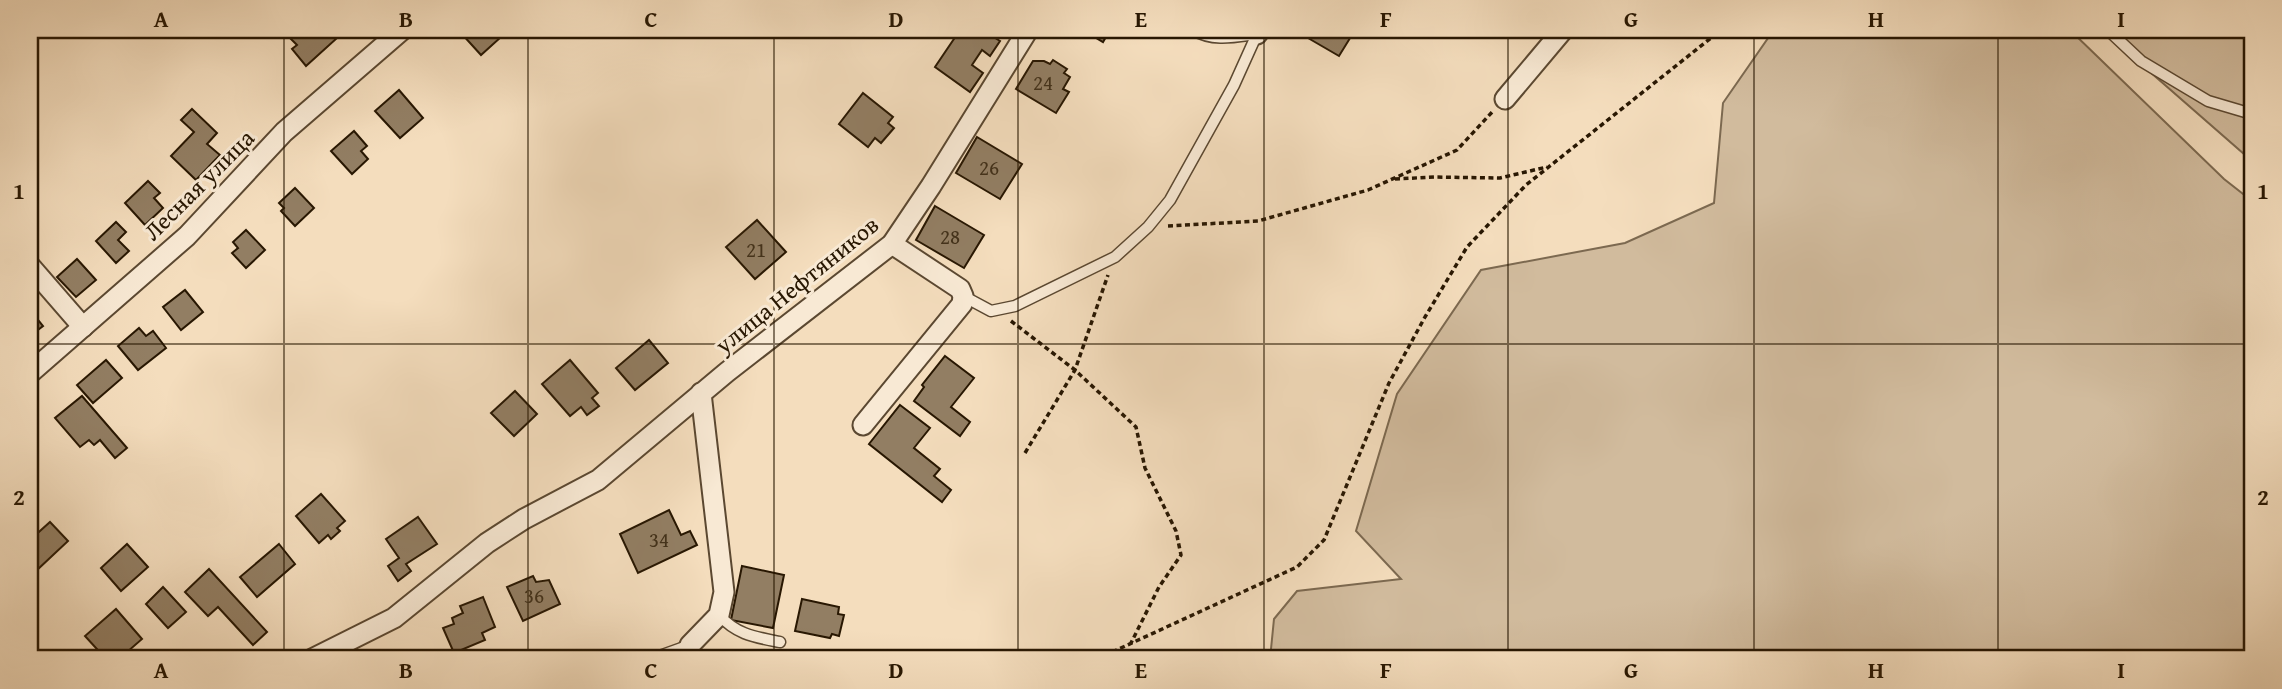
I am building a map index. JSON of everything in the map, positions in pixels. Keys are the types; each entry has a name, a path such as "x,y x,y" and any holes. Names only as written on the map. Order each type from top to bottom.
{"street":[{"name":"Лесная улица","path":"30,373 187,236 284,132 402,30"},
{"name":"улица Нефтяников","path":"312,659 394,618 487,543 524,519 598,480 701,393 892,244 1027,30"},
{"path":"1505,99 1563,30"},
{"path":"863,425 962,304 960,289 892,244"},
{"path":"30,266 83,327"},
{"path":"688,652 719,615 724,592 701,393"}],"lane":[{"path":"1193,30 1206,37 1219,38 1259,32"},
{"path":"2108,30 2141,61 2208,101 2252,114"},
{"path":"963,296 991,310 1015,306 1115,257 1148,227 1170,200 1234,85 1259,32"},
{"path":"719,615 731,628 754,637 780,642"},
{"path":"651,659 688,652"}],"path":[{"path":"1097,659 1297,568 1324,540 1389,383 1467,247 1526,185 1721,30"},
{"path":"1148,227 1258,221 1368,190 1457,150 1505,99"},
{"path":"1393,179 1500,178 1549,167"},
{"path":"1025,453 1075,370 1115,257"},
{"path":"991,310 1016,324 1075,370 1136,427 1145,468 1176,531 1181,555 1159,587 1130,644"}],"shaded area":[{"path":"2070,30 2224,179 2252,201 2252,659 1270,659 1274,619 1297,591 1401,579 1356,531 1397,394 1481,270 1625,243 1714,203 1723,103 1773,31"},
{"path":"2102,30 2252,30 2252,161"}],"building":[{"path":"301,30 329,30 337,38 306,66 292,49 297,45 291,39"},
{"path":"464,30 494,30 501,37 481,55 461,33"},
{"path":"960,30 996,30 992,36 1000,41 990,56 982,50 972,65 983,73 970,92 935,67"},
{"path":"1083,30 1110,30 1103,42"},
{"path":"1313,30 1355,30 1339,56 1308,38"},
{"path":"1053,60 1067,69 1064,73 1070,77 1063,89 1069,92 1056,113 1016,89 1033,61 1050,64"},
{"path":"399,90 423,118 400,138 375,111"},
{"path":"863,93 893,117 888,123 894,128 881,143 875,138 868,147 839,124"},
{"path":"192,109 217,133 207,144 220,155 196,180 171,156 194,132 181,120"},
{"path":"354,131 367,146 361,151 368,159 352,174 331,151"},
{"path":"977,137 1022,164 1000,199 956,173"},
{"path":"148,181 160,193 154,198 163,208 145,225 125,203"},
{"path":"295,188 314,208 295,226 281,211 284,208 279,203"},
{"path":"935,206 984,235 964,268 916,240"},
{"path":"757,220 786,252 755,279 726,247"},
{"path":"116,222 126,232 118,240 129,251 116,263 96,241"},
{"path":"246,230 265,250 246,268 232,253 238,248 233,242"},
{"path":"77,259 96,280 76,297 57,277"},
{"path":"185,290 203,312 181,330 163,307"},
{"path":"30,310 43,326 30,336"},
{"path":"139,328 146,336 153,331 166,348 138,370 118,346"},
{"path":"649,340 668,363 635,390 616,368"},
{"path":"945,356 974,378 951,407 970,422 960,436 914,401 924,387 922,385"},
{"path":"106,360 122,378 93,403 77,385"},
{"path":"570,360 598,393 592,398 599,406 587,415 581,407 570,416 542,384"},
{"path":"515,391 537,414 514,436 491,413"},
{"path":"82,396 127,448 115,458 100,440 94,445 89,440 80,447 55,418"},
{"path":"900,405 930,428 914,448 940,469 934,476 951,490 942,502 869,444"},
{"path":"321,494 345,521 337,528 340,531 331,539 328,535 319,543 296,516"},
{"path":"669,510 681,535 690,531 697,545 638,573 620,534"},
{"path":"418,517 437,544 406,564 411,571 398,581 388,566 399,558 386,539"},
{"path":"50,522 68,541 37,570 30,563 30,540"},
{"path":"127,544 148,567 121,591 101,568"},
{"path":"279,544 295,564 257,597 240,577"},
{"path":"742,566 784,575 773,628 731,620"},
{"path":"209,569 267,632 253,645 218,607 208,616 185,592"},
{"path":"533,576 536,582 549,580 560,604 523,621 507,587"},
{"path":"163,587 186,612 168,628 146,604"},
{"path":"483,597 495,627 482,633 485,640 454,653 443,628 454,624 452,618 463,613 460,606"},
{"path":"802,599 839,607 838,614 844,615 839,636 832,634 830,638 795,631"},
{"path":"116,609 142,639 127,652 133,659 106,659 85,636"}]}
